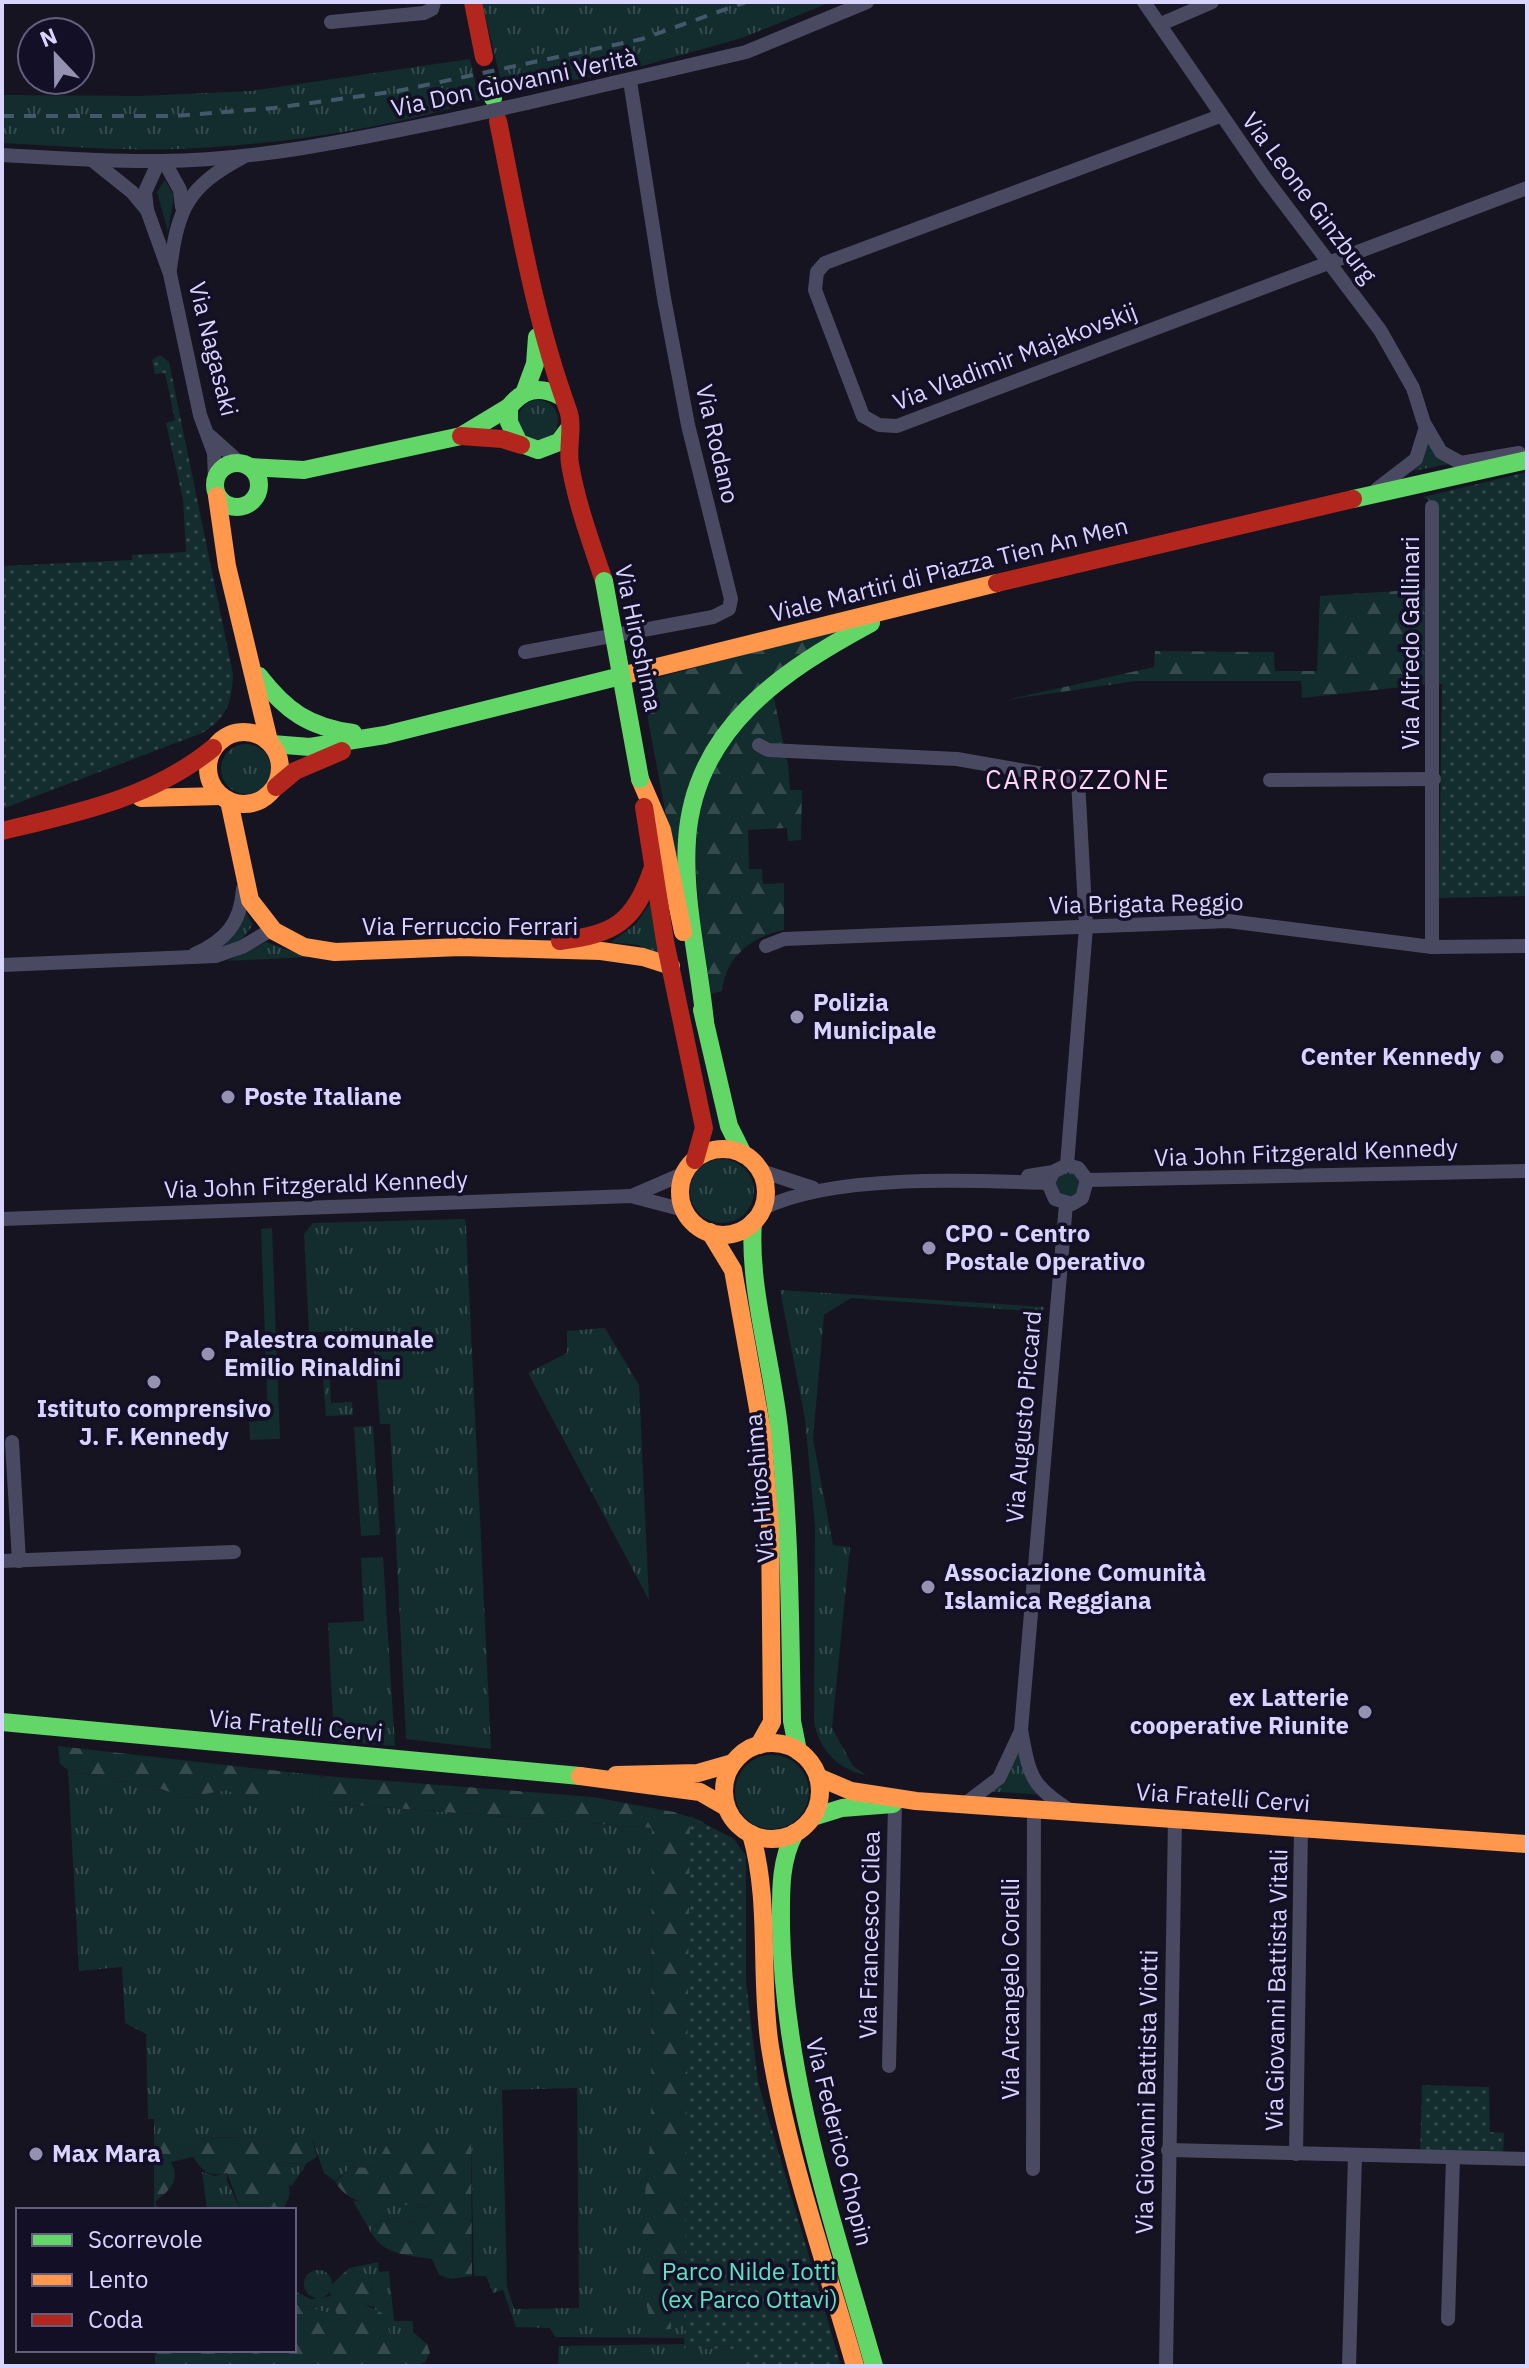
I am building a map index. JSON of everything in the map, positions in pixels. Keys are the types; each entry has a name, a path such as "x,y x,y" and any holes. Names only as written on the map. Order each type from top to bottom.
{"main road":[{"path":"473,2 484,57"},
{"name":"Via Hiroshima","path":"498,121 538,319 560,396 569,412 569,460 579,509 604,581 622,664 653,867 704,1128 680,1192 684,1210 695,1224 710,1232 733,1270 762,1431 770,1526 772,1722 759,1745"},
{"name":"Via Hiroshima","path":"461,436 509,407 525,391 535,364 538,319"},
{"path":"525,391 543,388 560,396"},
{"name":"Via Hiroshima","path":"509,407 512,438 555,467 579,509"},
{"path":"529,448 556,445 568,430"},
{"name":"Via Hiroshima","path":"254,499 304,470 461,436 502,439 529,448"},
{"name":"Viale Martiri di Piazza Tien An Men","path":"233,733 248,731 271,742 298,748 385,735 1372,493 1527,460"},
{"path":"245,464 259,479 254,499 236,507 216,487 224,466 245,464"},
{"name":"Via Hiroshima","path":"245,464 304,470"},
{"name":"Via Nagasaki","path":"216,487 227,566 235,586 250,665 271,742"},
{"name":"Via Nagasaki","path":"235,586 237,535 254,499"},
{"path":"705,1022 687,854 689,821 703,771 734,720 753,697 828,645 898,608"},
{"path":"250,665 276,699 296,718 328,730 385,735"},
{"name":"Via Nagasaki","path":"233,733 249,709 250,665"},
{"path":"2,831 117,800 194,767 233,733"},
{"name":"Viale Martiri di Piazza Tien An Men","path":"259,802 311,762 385,735"},
{"path":"271,742 281,761 276,787"},
{"path":"213,748 208,769 214,788 225,799 241,845 243,885 255,910 271,930"},
{"name":"Via Hiroshima","path":"640,779 662,830 729,1126 743,1154 761,1171 765,1183 751,1249 773,1373 787,1496 792,1709 798,1751"},
{"path":"117,800 193,794 244,805 259,802"},
{"path":"241,845 259,802"},
{"name":"Via Hiroshima","path":"512,946 573,939 615,929 638,906 653,867"},
{"name":"Via Ferruccio Ferrari","path":"271,930 303,946 335,951 512,946 648,956 671,966"},
{"path":"690,1166 718,1149 743,1154"},
{"path":"710,1232 733,1233 757,1216"},
{"name":"Via Fratelli Cervi","path":"2,1722 585,1777 700,1792 726,1807 732,1818 751,1834"},
{"path":"759,1745 785,1745 798,1751 813,1766 821,1791 813,1817"},
{"name":"Via Fratelli Cervi","path":"585,1777 698,1773 733,1763 745,1751 759,1745"},
{"path":"726,1807 726,1777 733,1763"},
{"name":"Via Fratelli Cervi","path":"818,1777 851,1791 916,1801 1527,1844"},
{"name":"Via Fratelli Cervi","path":"795,1833 813,1817 842,1808 916,1801"},
{"path":"751,1834 768,1838 795,1833"},
{"name":"Via Federico Chopin","path":"795,1833 782,1863 779,1954 783,2015 794,2081 874,2366"},
{"name":"Via Federico Chopin","path":"751,1834 760,1864 765,2016 776,2086 855,2366"}],"street":[{"path":"331,22 424,13 432,9 434,2"},
{"name":"Via Don Giovanni Verità","path":"2,155 161,161 247,155 338,142 630,81 746,52 867,2"},
{"name":"Via Leone Ginzburg","path":"1144,2 1220,116 1380,330 1413,388 1426,427 1441,452 1461,463 1527,453"},
{"path":"1161,24 1212,2"},
{"name":"Via Rodano","path":"525,652 713,617 729,609 731,599 685,411 630,81"},
{"name":"Via Vladimir Majakovskij","path":"1220,116 825,263 817,272 815,290 863,416 879,425 897,426 1328,261"},
{"name":"Via Nagasaki","path":"170,274 176,223 182,207 206,179 247,155"},
{"name":"Via Nagasaki","path":"92,160 132,192 147,210 170,274 200,415 210,435 216,487"},
{"path":"147,210 145,192 161,161 180,190 182,207"},
{"path":"1328,261 1527,188"},
{"path":"1372,493 1416,459 1426,427"},
{"name":"Via Nagasaki","path":"210,435 245,464"},
{"name":"Via Alfredo Gallinari","path":"1432,507 1432,947"},
{"path":"757,1216 785,1198 817,1189 1050,1178 1067,1165 1086,927 1078,780 957,759 768,750 759,745"},
{"name":"Via Alfredo Gallinari","path":"1270,780 1434,779"},
{"path":"188,957 224,938 236,922 243,885"},
{"name":"Via Brigata Reggio","path":"766,946 784,939 1228,921 1432,947 1527,946"},
{"path":"2,965 220,955 242,947 271,930"},
{"path":"1050,1178 1055,1199 1066,1204 1082,1198 1087,1180 1078,1168 1067,1165"},
{"name":"Via John Fitzgerald Kennedy","path":"631,1196 660,1186 690,1166"},
{"path":"761,1171 786,1182 817,1189"},
{"name":"Via John Fitzgerald Kennedy","path":"1087,1180 1527,1171"},
{"name":"Via John Fitzgerald Kennedy","path":"2,1219 631,1196 684,1210"},
{"name":"Via Augusto Piccard","path":"1066,1204 1021,1730 1028,1767 1039,1791 1071,1811"},
{"path":"12,1442 19,1561"},
{"path":"2,1561 234,1552"},
{"name":"Via Augusto Piccard","path":"966,1803 999,1778 1021,1730"},
{"name":"Via Francesco Cilea","path":"889,2066 895,1804"},
{"name":"Via Arcangelo Corelli","path":"1033,2169 1034,1809"},
{"name":"Via Giovanni Battista Viotti","path":"1166,2366 1175,1818"},
{"name":"Via Giovanni Battista Vitali","path":"1296,2154 1301,1828"},
{"path":"1168,2150 1527,2159"},
{"path":"1349,2366 1355,2156"},
{"path":"1448,2319 1453,2158"}],"green space":[{"path":"482,2 831,2 742,38 631,69 504,94"},
{"path":"470,59 480,100 369,127 255,144 113,149 2,143 2,95 140,96 251,91"},
{"path":"165,180 174,196 168,232 157,192"},
{"path":"160,355 169,362 233,674 229,701 223,715 202,733 2,809 2,566 132,560 132,555 186,552 183,500 166,423 175,420 165,373 155,374 152,360"},
{"path":"538,400 552,406 558,420 552,434 538,440 524,434 518,420 524,406"},
{"path":"1428,442 1436,455 1449,464 1413,471 1423,461"},
{"path":"1527,472 1527,896 1439,898 1442,684 1429,684 1425,512 1429,500 1423,497"},
{"path":"1427,589 1429,684 1302,698 1301,681 1136,681 1006,700 1154,667 1155,651 1274,652 1275,671 1317,671 1320,596"},
{"path":"849,627 716,733 676,869 641,682"},
{"path":"772,689 788,765 790,790 802,790 801,840 788,841 787,828 748,830 749,869 762,869 763,884 784,883 784,930 761,938 742,950 729,968 722,991 711,994 696,864 702,800 711,769 726,738"},
{"path":"236,745 256,745 270,759 270,779 256,793 236,793 222,779 222,759"},
{"path":"653,899 665,958 638,945 611,942 636,924"},
{"path":"245,910 253,925 242,939 224,949 220,946"},
{"path":"266,942 308,957 227,961"},
{"path":"722,1159 734,1161 745,1168 752,1179 752,1203 745,1214 734,1221 722,1223 710,1221 699,1214 692,1203 690,1191 692,1179 699,1168 710,1161"},
{"path":"1068,1171 1077,1175 1081,1184 1077,1193 1068,1197 1059,1193 1055,1184 1059,1175"},
{"path":"465,1219 491,1749 406,1739 390,1424 380,1424 373,1331 309,1332 304,1234 313,1223"},
{"path":"272,1228 280,1439 250,1440 249,1422 268,1420 261,1229"},
{"path":"780,1290 1045,1307 1043,1312 851,1298 824,1315 813,1439 833,1545 850,1547 832,1728 853,1766 866,1775 847,1769 832,1757 820,1741 814,1722 815,1526 805,1419"},
{"path":"605,1328 639,1385 649,1600 528,1373 567,1353 567,1331"},
{"path":"329,1366 331,1403 352,1402 353,1415 326,1416 322,1367"},
{"path":"373,1426 380,1535 361,1536 354,1427"},
{"path":"383,1557 395,1746 334,1741 328,1623 364,1621 361,1558"},
{"path":"1021,1730 1046,1795 983,1791"},
{"path":"58,1746 288,1772 289,1785 280,1795 261,1799 243,1798 227,1790 184,1798 159,1788 68,1770 60,1764"},
{"path":"772,1755 786,1758 798,1766 806,1778 809,1792 806,1806 798,1818 786,1826 772,1829 758,1826 746,1818 738,1806 735,1792 738,1778 746,1766 758,1758"},
{"path":"68,1770 159,1788 184,1798 227,1790 251,1799 289,1776 288,1772 325,1776 320,1777 327,1803 652,1828 651,2134 646,2184 672,2311 685,2301 684,2338 555,2337 550,2328 516,2327 503,2290 493,2293 486,2276 474,2276 471,2138 389,2145 375,2168 351,2167 335,2181 324,2173 312,2138 154,2137 154,2119 148,2119 146,2034 125,2023 122,1967 79,1971","holes":["577,2088 579,2308 514,2309 507,2286 502,2090"]},
{"path":"325,1776 593,1797 674,1812 704,1822 691,2260 685,2301 672,2311 671,2329 661,2330 652,2324 642,2257 651,2134 652,1828 327,1803 315,1787 317,1780"},
{"name":"Parco Nilde Iotti (ex Parco Ottavi)","path":"690,1816 734,1839 746,1856 746,1981 758,2082 841,2366 744,2366 744,2349 684,2348"},
{"path":"1422,2085 1489,2087 1490,2132 1504,2133 1503,2159 1420,2157"},
{"path":"154,2137 312,2138 317,2157 307,2163 276,2164 290,2191 283,2208 240,2208 227,2173 207,2172 193,2157 171,2162 174,2180 155,2202 158,2208 154,2208"},
{"path":"390,2138 471,2138 472,2276 450,2279 439,2275 432,2259 391,2251 372,2234 381,2220 422,2222 431,2209 366,2203 344,2193 335,2182 351,2167 375,2168"},
{"path":"307,2163 291,2187 275,2164"},
{"path":"202,2172 215,2176 227,2173 227,2181 240,2208 207,2208"},
{"path":"353,2201 399,2202 432,2209 422,2222 381,2220 372,2234"},
{"path":"378,2262 379,2272 389,2271 394,2321 413,2321 413,2332 427,2344 404,2336 389,2342 374,2307 363,2304 371,2295 372,2281 367,2275 349,2268"},
{"path":"349,2268 368,2275 372,2281 371,2295 364,2304 382,2313 390,2333 389,2342 404,2335 427,2344 430,2353 425,2362 415,2366 155,2366 155,2352 227,2352 251,2365 253,2352 296,2352 296,2304 337,2315 328,2288"},
{"path":"318,2270 328,2274 332,2284 328,2294 318,2298 308,2294 304,2284 308,2274"},
{"path":"296,2292 311,2299 331,2296 337,2315 296,2304"},
{"path":"684,2344 685,2348 744,2349 744,2366 558,2366 559,2346"},
{"path":"225,2352 253,2352 251,2365"}],"railway":[{"path":"2,116 176,116 274,108 398,91 642,39 746,2"}],"traffic: fast":[{"path":"490,85 493,98"},
{"path":"525,391 535,364 537,337"},
{"path":"560,396 538,390 520,396 509,407 509,422 519,443 538,450 559,442 568,430"},
{"path":"250,467 304,470 461,436 509,407"},
{"path":"1353,499 1527,460"},
{"path":"237,463 253,469 259,485 253,501 237,507 221,501 215,485 221,469 237,463"},
{"path":"604,581 640,779"},
{"path":"705,1022 686,863 693,801 706,766 725,735 748,708 776,683 871,623"},
{"path":"272,744 310,747 385,735 629,674"},
{"path":"259,676 289,708 311,722 353,733"},
{"path":"702,1010 729,1126 743,1154"},
{"path":"753,1222 754,1272 783,1464 792,1721 798,1751"},
{"path":"2,1722 580,1776"},
{"path":"813,1817 842,1808 893,1804"},
{"path":"795,1833 786,1855 781,1903 784,1984 791,2040 813,2150 874,2366"}],"traffic: slow":[{"path":"217,496 227,566 269,741"},
{"path":"629,674 997,583"},
{"path":"251,732 270,742 278,754 280,768 278,782 270,794 258,802 237,804 218,794 210,782 208,761 218,742 230,734 251,732"},
{"path":"640,779 662,830 683,932"},
{"path":"141,798 221,796"},
{"path":"229,801 250,900 274,931 304,947 335,952 461,947 601,951 643,957 671,966"},
{"path":"723,1149 739,1153 753,1162 762,1176 766,1192 762,1208 753,1222 739,1231 723,1235 707,1231 693,1222 684,1208 680,1192 684,1176 693,1162 707,1153 723,1149"},
{"path":"710,1232 733,1270 762,1431 770,1526 772,1722 759,1745"},
{"path":"772,1743 790,1747 806,1757 816,1773 820,1791 816,1809 806,1825 790,1835 772,1839 754,1835 738,1825 728,1809 724,1791 728,1773 738,1757 754,1747 772,1743"},
{"path":"616,1775 698,1773 733,1763"},
{"path":"580,1776 700,1792 726,1807"},
{"path":"818,1777 851,1791 916,1801 1527,1844"},
{"path":"751,1834 761,1886 767,2021 777,2087 796,2167 855,2366"}],"traffic: jam":[{"path":"473,2 484,57"},
{"path":"498,121 536,304 570,416 569,457 573,479 604,581"},
{"path":"461,436 502,439 521,445"},
{"path":"997,583 1353,499"},
{"path":"2,831 113,802 165,780 213,748"},
{"path":"276,787 295,771 342,751"},
{"path":"644,807 665,941 704,1128 695,1160"},
{"path":"560,941 595,934 620,923 638,902 652,870"}],"place":[{"name":"Polizia Municipale","path":"797,1017"},
{"name":"Center Kennedy","path":"1497,1057"},
{"name":"Poste Italiane","path":"228,1097"},
{"name":"CPO - Centro Postale Operativo","path":"929,1248"},
{"name":"Palestra comunale Emilio Rinaldini","path":"208,1354"},
{"name":"Istituto comprensivo J. F. Kennedy","path":"154,1382"},
{"name":"Associazione Comunità Islamica Reggiana","path":"928,1587"},
{"name":"ex Latterie cooperative Riunite","path":"1365,1712"},
{"name":"Max Mara","path":"36,2154"}],"district":[{"name":"CARROZZONE","path":"1078,780"}]}
